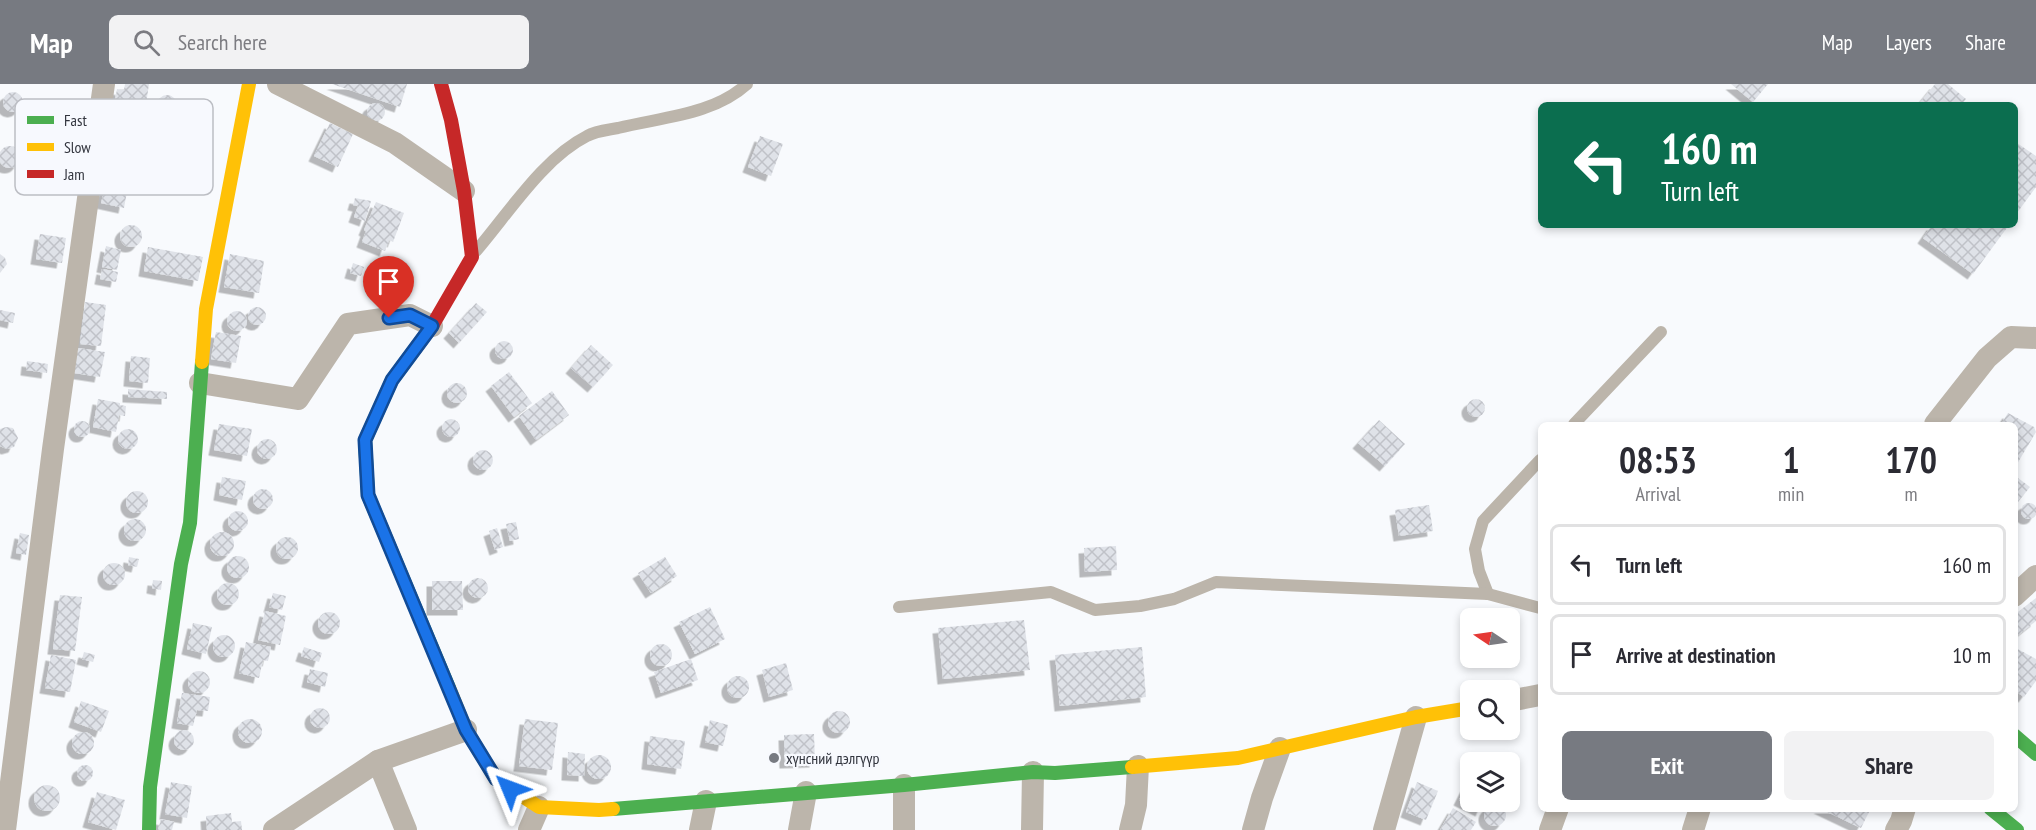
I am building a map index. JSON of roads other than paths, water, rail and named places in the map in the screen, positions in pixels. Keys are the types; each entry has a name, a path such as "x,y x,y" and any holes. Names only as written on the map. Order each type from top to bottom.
{"street":[{"path":"102,99 104,84"},
{"path":"149,830 150,787 181,564 190,523 206,309 249,84"},
{"path":"278,84 395,143 464,190"},
{"path":"441,84 451,120 464,190 472,257 432,326 392,380 365,440 368,495 466,730 496,779 538,807 600,810 1033,772 1238,758 1416,717 1460,710"},
{"path":"5,830 53,449 88,195"},
{"path":"200,383 298,399 348,324 410,315 432,326"},
{"path":"1937,422 1987,358 2011,337 2036,338"},
{"path":"2018,592 2036,576"},
{"path":"1520,698 1538,694"},
{"path":"1384,830 1416,717"},
{"path":"274,830 378,761 466,730"},
{"path":"2018,738 2036,754"},
{"path":"1253,830 1280,748"},
{"path":"378,761 406,830"},
{"path":"1130,830 1136,805 1138,766"},
{"path":"1032,830 1033,772"},
{"path":"904,785 904,830"},
{"path":"799,830 806,792"},
{"path":"700,830 706,801"},
{"path":"529,830 538,807"},
{"path":"1550,830 1557,812"},
{"path":"1693,830 1699,812"},
{"path":"1995,812 2013,828"}],"lane":[{"path":"472,257 547,166 565,149 590,135 708,108 739,92 747,84"},
{"path":"1576,422 1662,332"},
{"path":"1488,594 1479,571 1475,549 1483,521 1538,462"},
{"path":"899,607 1051,592 1095,610 1140,606 1174,599 1216,582 1488,594 1538,607"}],"place":[{"name":"хүнсний дэлгүүр","path":"774,758"}]}
